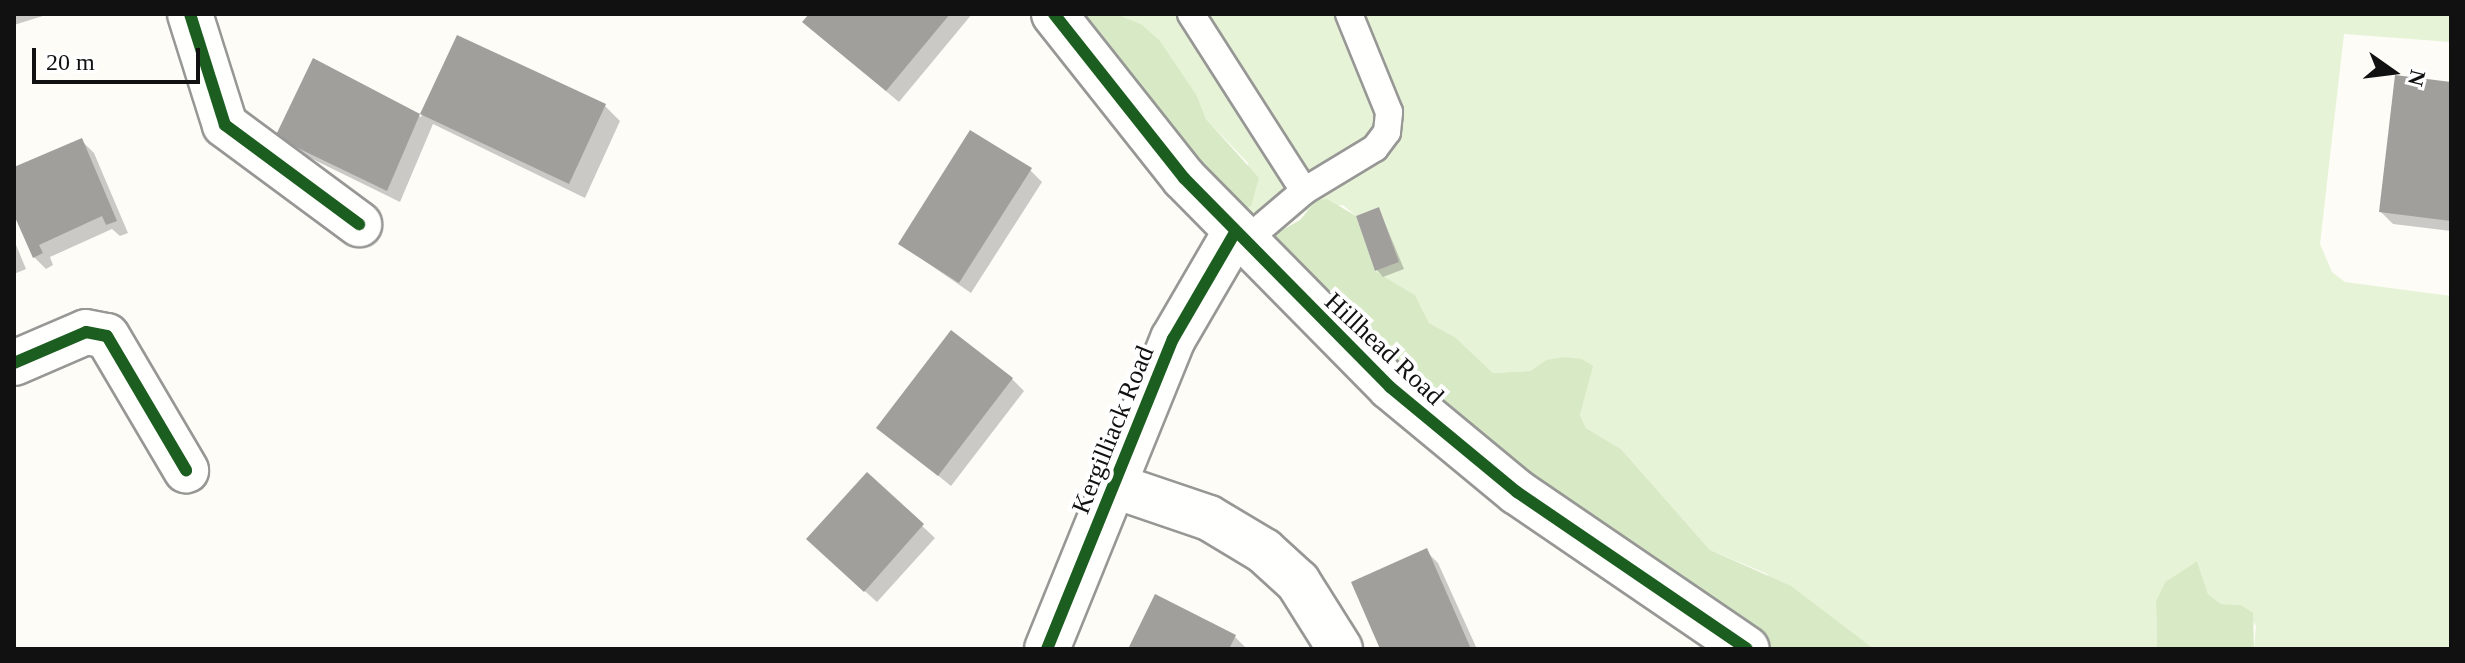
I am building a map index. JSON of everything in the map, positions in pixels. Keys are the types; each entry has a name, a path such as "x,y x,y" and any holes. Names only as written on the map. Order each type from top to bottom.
{"street":[{"path":"190,14 225,125 359,224"},
{"name":"Hillhead Road","path":"1054,14 1239,239 1335,336 1450,439 1604,554 1747,649"},
{"name":"Kergilliack Road","path":"1047,649 1173,339 1239,239"},
{"path":"14,363 86,332 107,336 186,470"},
{"path":"1115,486 1209,518 1264,551 1298,582 1340,649"}],"lane":[{"path":"1191,14 1304,191"},
{"path":"1239,239 1304,191 1375,148 1391,122 1349,14"}],"green space":[{"path":"1065,14 1116,14 1141,24 1160,41 1197,96 1206,119 1259,178 1251,206 1227,217"},
{"path":"1116,14 2451,14 2451,42 2344,34 2320,244 2332,272 2345,282 2451,296 2451,649 2254,649 2256,626 2241,605 2221,604 2208,594 2197,561 2165,582 2156,601 2157,649 1874,649 1765,573 1710,550 1621,449 1586,428 1580,415 1592,366 1582,359 1546,360 1530,371 1493,373 1455,337 1429,323 1415,295 1375,271 1399,262 1379,207 1356,216 1343,205 1306,211 1277,233 1260,256 1236,231 1248,163 1206,119 1197,96 1141,24"},
{"path":"1327,199 1356,216 1375,271 1415,295 1429,323 1455,337 1493,373 1530,371 1546,360 1564,357 1582,359 1593,366 1580,415 1586,428 1621,449 1710,550 1791,586 1874,649 1751,649 1625,565 1260,256 1277,233 1300,220 1317,200"},
{"path":"2197,561 2208,594 2221,604 2241,605 2253,613 2254,649 2157,649 2156,601 2165,582"}],"building":[{"path":"809,14 950,14 886,91 802,22"},
{"path":"457,35 606,104 569,184 420,114"},
{"path":"313,58 420,114 387,191 275,137"},
{"path":"2395,75 2451,82 2451,221 2379,212"},
{"path":"970,130 1032,168 959,283 898,244"},
{"path":"82,138 117,221 106,225 102,216 39,245 43,253 33,258 14,215 14,167"},
{"path":"1379,207 1399,262 1375,271 1356,216"},
{"path":"951,330 1013,378 938,476 876,428"},
{"path":"867,472 924,524 864,592 806,539"},
{"path":"1427,548 1471,649 1380,649 1351,582"},
{"path":"1155,594 1236,635 1229,649 1128,649"}],"cycle path":[{"path":"190,14 225,125 359,224"},
{"path":"1054,14 1184,178 1390,387 1517,492 1747,649"},
{"path":"1047,649 1173,339 1234,234"},
{"path":"14,363 86,332 107,336 186,470"}]}
